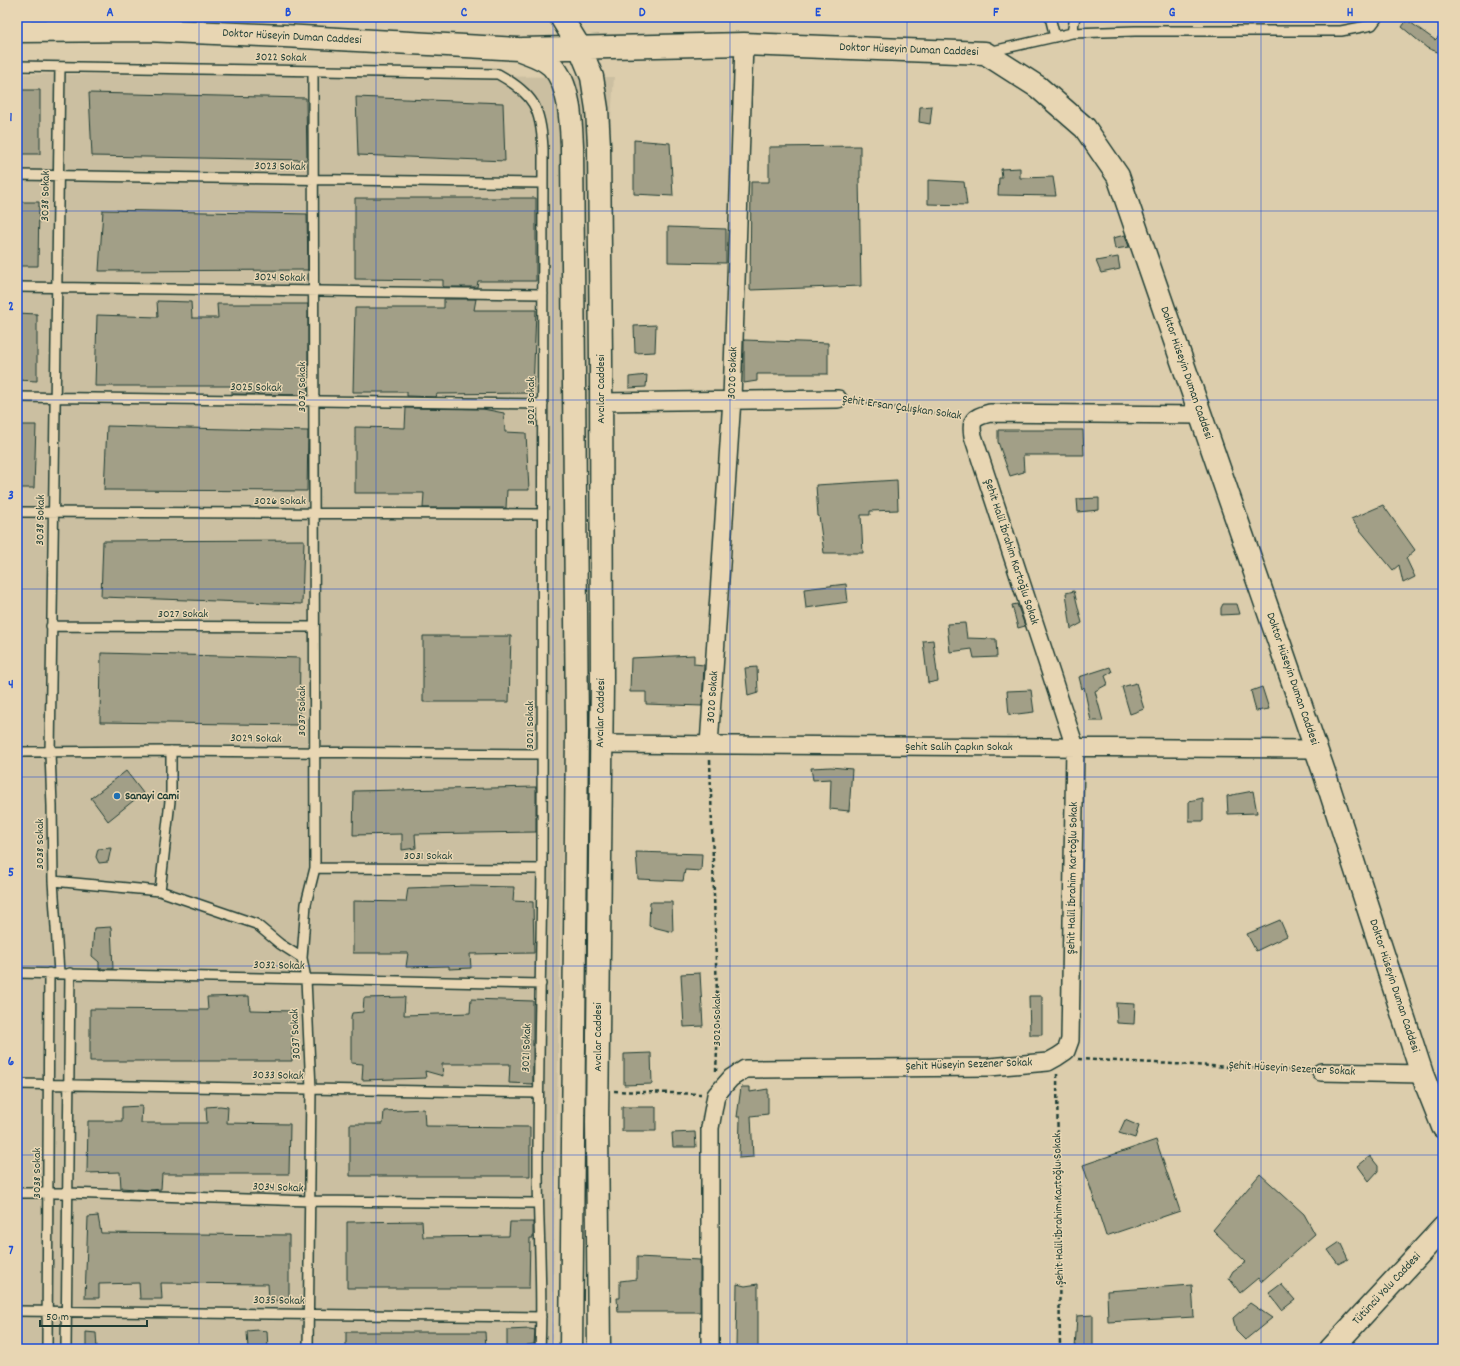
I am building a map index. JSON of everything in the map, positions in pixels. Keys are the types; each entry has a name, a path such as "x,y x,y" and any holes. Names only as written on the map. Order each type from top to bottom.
{"main road":[{"path":"563,18 580,48"},
{"name":"Doktor Hüseyin Duman Caddesi","path":"17,30 146,26 518,49 744,44 985,53 1038,86 1085,128 1118,176 1316,749 1422,1074 1443,1127"},
{"name":"Avcılar Caddesi","path":"580,48 592,76 597,109 599,145 601,402 601,744 598,1091 599,1349"},
{"name":"Doktor Hüseyin Duman Caddesi","path":"518,49 540,58 552,66 563,83"},
{"name":"Avcılar Caddesi","path":"563,83 571,115 572,146 577,691 572,1349"},
{"name":"Tütüncü Yolu Caddesi","path":"1331,1349 1443,1228"}],"street":[{"name":"3020 Sokak","path":"709,745 732,399 744,44"},
{"name":"Şehit Ersan Çalışkan Sokak","path":"601,402 732,399 838,399"},
{"name":"Şehit Ersan Çalışkan Sokak","path":"974,419 990,413 1201,415"},
{"name":"Şehit Halil İbrahim Kartoğlu Sokak","path":"974,419 971,426 973,436 1075,747 1070,1040 1066,1051 1057,1058"},
{"name":"Şehit Salih Çapkın Sokak","path":"601,744 1316,749"},
{"name":"Şehit Hüseyin Sezener Sokak","path":"716,1095 731,1078 745,1069 989,1067 1048,1062 1057,1058"},
{"name":"Şehit Hüseyin Sezener Sokak","path":"1321,1072 1422,1074"},
{"path":"710,1349 710,1128 716,1095"}],"lane":[{"path":"1050,17 1055,37"},
{"path":"1072,33 1075,17"},
{"path":"985,53 1072,33 1143,31 1340,31 1372,25 1378,17"},
{"name":"3022 Sokak","path":"17,66 498,74 524,90 534,102"},
{"name":"3038 Sokak","path":"59,973 53,881 50,752 60,67"},
{"name":"3037 Sokak","path":"308,1349 311,1089 306,979 302,958 306,904 315,868 313,71"},
{"name":"3021 Sokak","path":"534,102 542,130 543,183 542,869 538,1094 538,1203 541,1317 540,1349"},
{"name":"3023 Sokak","path":"17,175 543,183"},
{"name":"3024 Sokak","path":"17,287 543,294"},
{"name":"3025 Sokak","path":"17,397 543,404"},
{"name":"3026 Sokak","path":"17,512 542,514"},
{"name":"3027 Sokak","path":"52,626 314,627"},
{"path":"160,891 171,792 171,751"},
{"name":"3029 Sokak","path":"17,752 171,751 542,754"},
{"name":"3031 Sokak","path":"315,868 542,869"},
{"path":"53,881 160,891 256,924 280,944 302,958"},
{"name":"3032 Sokak","path":"17,973 541,984"},
{"name":"3038 Sokak","path":"48,1349 49,973"},
{"path":"66,1349 70,974"},
{"name":"3033 Sokak","path":"17,1084 538,1094"},
{"name":"3034 Sokak","path":"17,1193 67,1193 309,1201 538,1203"},
{"name":"3035 Sokak","path":"17,1311 309,1313 541,1317"}],"path":[{"name":"Şehit Ersan Çalışkan Sokak","path":"838,399 974,419"},
{"name":"3020 Sokak","path":"709,745 718,1029 716,1095"},
{"name":"Şehit Hüseyin Sezener Sokak","path":"1057,1058 1321,1072"},
{"name":"Şehit Halil İbrahim Kartoğlu Sokak","path":"1057,1058 1060,1349"},
{"path":"598,1091 716,1095"}],"shaded area":[{"path":"17,74 614,77 563,810 552,1349 17,1349"}],"building":[{"path":"1407,20 1435,40 1443,32 1443,54 1427,48 1402,27"},
{"path":"17,90 40,90 40,154 17,154"},
{"path":"89,93 306,98 307,160 92,156"},
{"path":"356,97 503,103 505,161 358,155"},
{"path":"932,106 930,124 919,122 920,107"},
{"path":"634,140 670,143 673,196 634,194"},
{"path":"860,146 859,178 861,286 750,290 751,182 769,182 769,147"},
{"path":"1020,168 1020,178 1053,177 1056,196 998,195 999,178 1002,178 1001,169"},
{"path":"928,180 964,182 967,205 928,204"},
{"path":"355,198 536,198 536,281 478,281 477,287 443,287 443,280 355,279"},
{"path":"17,202 39,202 38,266 17,266"},
{"path":"103,210 307,214 308,270 99,271"},
{"path":"668,227 726,229 726,263 668,262"},
{"path":"1125,235 1129,247 1115,249 1113,238"},
{"path":"1118,257 1120,269 1101,273 1096,261"},
{"path":"444,299 476,299 474,310 536,310 533,393 437,394 436,397 407,396 407,392 353,392 355,308 444,308"},
{"path":"157,301 191,302 192,318 218,318 217,304 308,304 308,395 232,394 232,386 95,386 97,315 158,317"},
{"path":"17,313 37,314 37,381 17,380"},
{"path":"656,325 655,352 635,353 634,326"},
{"path":"744,340 828,343 828,374 757,374 757,381 744,383"},
{"path":"647,375 646,387 629,388 629,377"},
{"path":"406,408 483,409 504,413 505,432 526,433 529,490 507,490 506,508 423,508 424,493 355,493 355,427 405,428"},
{"path":"17,425 36,425 34,488 17,488"},
{"path":"107,426 308,431 307,491 104,490"},
{"path":"998,430 1083,430 1084,455 1023,455 1024,472 1010,476 998,442"},
{"path":"897,480 898,510 870,511 870,515 861,515 863,553 824,553 818,516 816,485"},
{"path":"1099,498 1099,510 1078,512 1077,499"},
{"path":"1383,505 1415,550 1406,558 1415,577 1403,583 1399,565 1393,570 1351,519"},
{"path":"304,540 302,604 101,597 103,541"},
{"path":"846,584 848,602 806,608 804,589"},
{"path":"1074,591 1082,623 1071,629 1066,593"},
{"path":"1017,604 1025,626 1018,628 1012,605"},
{"path":"1223,604 1237,604 1240,614 1221,615 1221,608"},
{"path":"965,623 967,638 996,639 997,657 974,658 972,649 950,652 947,624"},
{"path":"423,636 511,636 509,702 423,702"},
{"path":"933,640 938,681 928,683 923,641"},
{"path":"101,653 300,658 299,725 100,722"},
{"path":"694,655 694,664 704,665 702,706 646,704 646,692 630,692 631,658"},
{"path":"757,667 758,693 748,696 745,668"},
{"path":"1110,667 1112,672 1105,676 1108,684 1095,691 1103,721 1091,721 1084,687 1082,689 1079,677"},
{"path":"1136,683 1144,709 1130,714 1122,687"},
{"path":"1262,687 1269,709 1256,711 1251,691"},
{"path":"1031,690 1034,712 1009,715 1007,691"},
{"path":"831,767 852,769 849,811 830,809 831,779 813,780 811,768"},
{"name":"Sanayi Cami","path":"126,771 143,793 108,821 91,798"},
{"path":"536,787 536,832 415,834 416,848 402,850 402,834 353,835 354,791"},
{"path":"1253,791 1257,813 1228,814 1227,796"},
{"path":"1203,798 1203,821 1189,821 1189,801"},
{"path":"111,848 108,862 99,863 96,857 98,849"},
{"path":"636,852 702,854 701,871 685,870 683,881 638,879"},
{"path":"469,886 514,887 513,901 533,902 534,953 470,954 471,968 449,969 449,966 406,967 408,953 353,953 353,901 406,902 408,888"},
{"path":"650,902 672,902 673,932 649,926"},
{"path":"1280,920 1287,936 1256,951 1247,934"},
{"path":"111,927 113,969 99,969 99,962 92,956 94,928"},
{"path":"700,973 703,1026 684,1027 681,974"},
{"path":"249,996 250,1010 292,1011 292,1061 90,1061 90,1009 208,1010 207,997"},
{"path":"1029,996 1042,996 1042,1035 1030,1035"},
{"path":"405,997 404,1015 470,1013 471,999 533,1001 533,1084 509,1083 510,1064 442,1064 443,1076 425,1071 426,1078 362,1080 363,1064 351,1063 352,1013 363,1012 364,998"},
{"path":"1116,1003 1135,1004 1134,1024 1117,1023"},
{"path":"651,1053 652,1084 624,1085 624,1054"},
{"path":"741,1087 750,1087 750,1092 768,1089 768,1114 751,1116 753,1157 739,1158 740,1117 737,1117"},
{"path":"142,1106 141,1123 207,1123 206,1107 220,1106 228,1107 227,1123 290,1124 289,1174 162,1174 161,1189 151,1190 121,1188 120,1172 87,1173 88,1121 122,1121 122,1107"},
{"path":"622,1107 656,1107 656,1131 622,1131"},
{"path":"424,1109 425,1126 530,1127 530,1176 350,1176 350,1124 383,1124 384,1111"},
{"path":"1125,1120 1139,1126 1135,1138 1119,1133"},
{"path":"695,1132 696,1147 673,1147 672,1133"},
{"path":"1156,1140 1180,1211 1106,1236 1083,1165"},
{"path":"1370,1156 1378,1166 1378,1171 1369,1181 1358,1166"},
{"path":"1260,1174 1304,1214 1315,1234 1261,1282 1258,1278 1240,1293 1229,1278 1233,1271 1246,1262 1213,1230"},
{"path":"98,1216 101,1233 289,1235 289,1300 269,1301 268,1284 161,1283 162,1299 140,1299 139,1283 99,1284 99,1298 85,1298 88,1217"},
{"path":"422,1221 423,1237 509,1236 510,1222 533,1222 533,1238 530,1238 529,1288 347,1288 347,1222"},
{"path":"1340,1242 1348,1259 1338,1264 1328,1250"},
{"path":"637,1257 700,1260 700,1312 618,1312 617,1298 620,1298 620,1281 637,1279"},
{"path":"737,1284 745,1286 758,1284 758,1349 736,1349"},
{"path":"1281,1284 1295,1300 1282,1310 1269,1293"},
{"path":"1192,1285 1194,1317 1108,1322 1107,1291"},
{"path":"1250,1303 1272,1318 1245,1340 1236,1331 1233,1318"},
{"path":"1093,1315 1093,1349 1075,1349 1077,1316"},
{"path":"507,1330 535,1330 534,1344 527,1345 527,1349 507,1349"},
{"path":"247,1331 267,1331 268,1349 248,1349"},
{"path":"86,1332 96,1333 97,1349 86,1349"},
{"path":"346,1332 485,1332 486,1349 346,1349"}],"place":[{"name":"Sanayi Cami","path":"117,796"}]}
